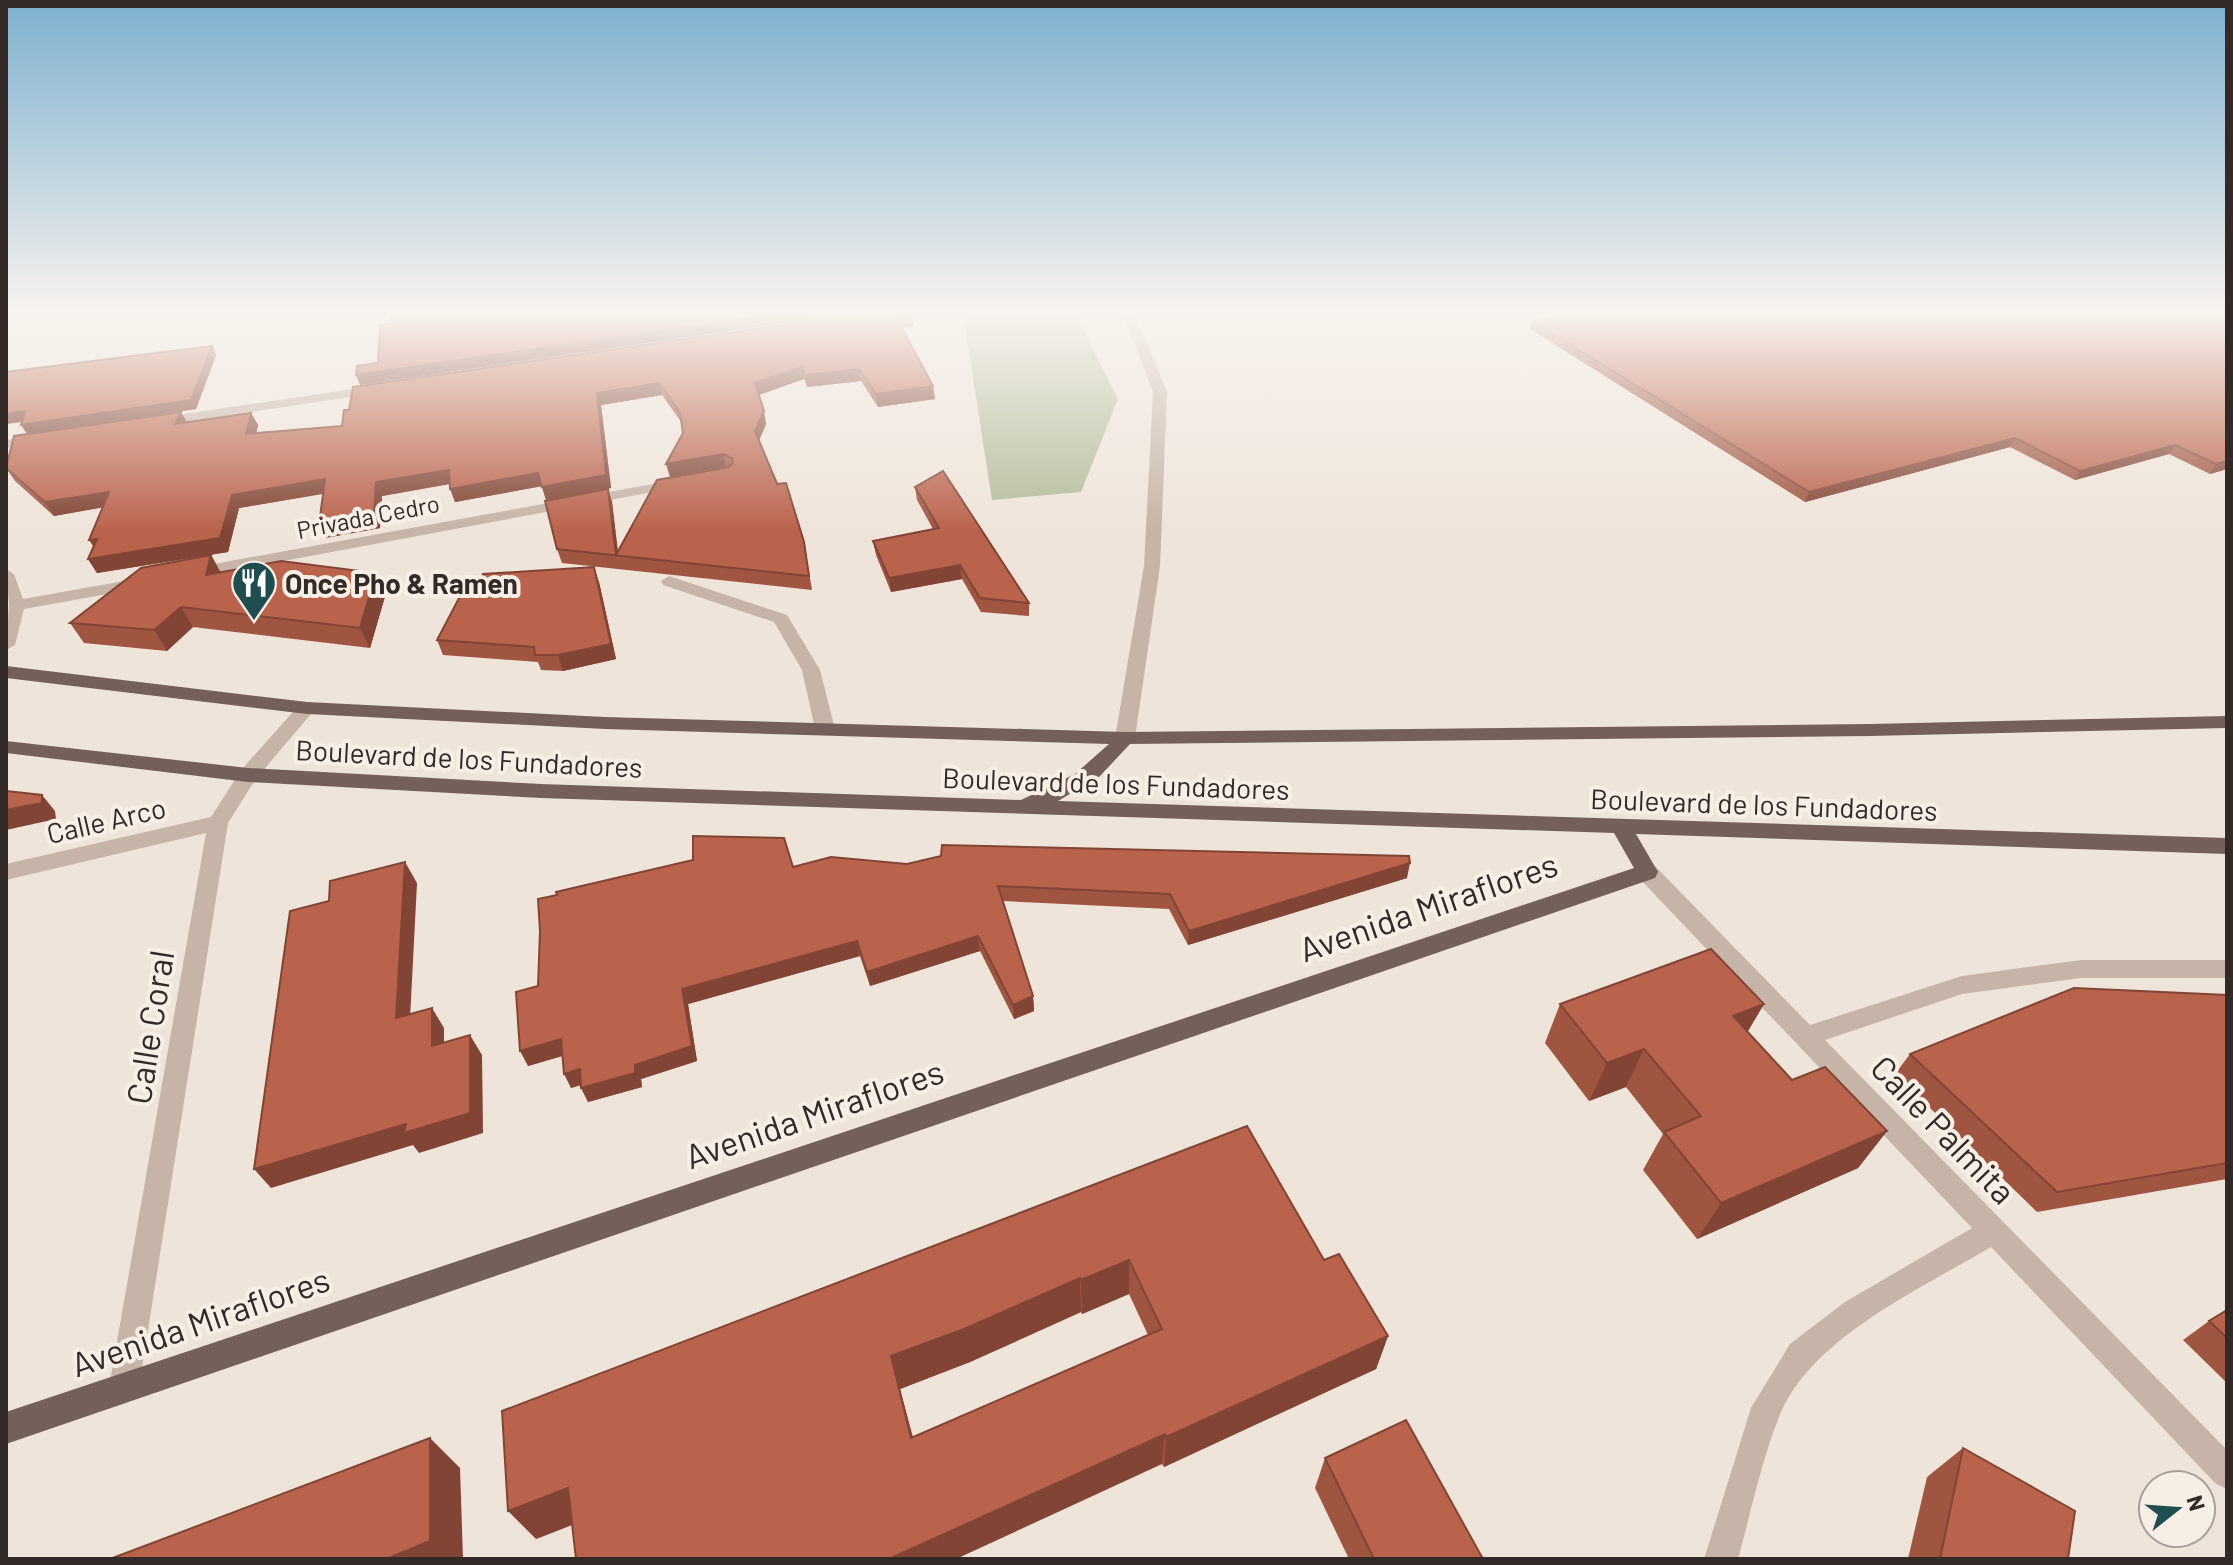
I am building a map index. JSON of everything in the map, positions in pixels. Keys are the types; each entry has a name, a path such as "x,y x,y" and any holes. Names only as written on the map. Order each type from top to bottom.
{"main road":[{"name":"Boulevard de los Fundadores","path":"6,672 307,708 605,723 1125,738 2227,722"},
{"path":"1018,809 1068,790 1100,767 1125,738"},
{"name":"Boulevard de los Fundadores","path":"6,747 248,775 541,791 1018,809 2227,846"},
{"name":"Calle Palmita","path":"1621,827 1647,872"},
{"name":"Avenida Miraflores","path":"6,1428 1647,872"}],"street":[{"path":"147,423 397,386"},
{"path":"1125,738 1152,566 1160,392 1158,386"},
{"path":"6,444 53,437"},
{"name":"Privada Cedro","path":"17,605 696,480"},
{"path":"6,574 17,605 6,645"},
{"path":"669,581 781,619 811,670 825,729"},
{"name":"Calle Coral","path":"124,1387 218,823 248,775 307,708"},
{"name":"Calle Arco","path":"6,872 218,823"},
{"name":"Calle Palmita","path":"1647,872 2227,1473"},
{"path":"1805,1037 1962,985 2081,969 2227,969"},
{"path":"1721,1559 1766,1408 1801,1355 1855,1312 1993,1231"}],"green space":[{"path":"974,386 1112,386 1118,399 1081,492 992,500"}],"building":[{"path":"6,386 196,386 191,400 21,425 25,411 6,414"},
{"path":"640,386 597,393 606,475 542,487 538,473 450,489 449,470 376,482 374,515 319,525 325,479 232,495 220,538 88,559 97,539 89,540 109,492 45,502 6,468 14,436 181,412 175,424 251,413 246,434 342,426 344,410 349,410 353,387"},
{"path":"661,386 756,386 764,411 755,431 777,484 786,483 804,542 809,576 557,549 545,501 608,489 616,555 657,480 729,467 733,463 732,458 723,454 666,464 683,433 680,413"},
{"path":"871,386 933,386 876,394"},
{"path":"1637,386 2227,386 2227,461 2216,464 2175,445 2080,471 2015,438 1809,492"},
{"path":"943,471 1029,603 980,598 960,565 889,578 873,541 939,528 915,487"},
{"path":"211,555 206,575 281,561 376,573 360,628 181,607 154,630 70,623 141,568"},
{"path":"594,567 611,644 558,655 535,655 534,647 437,640 468,581 481,580 483,574"},
{"path":"6,791 42,795 42,803 6,810"},
{"path":"693,836 784,838 793,867 831,857 907,864 941,856 942,845 1409,856 1410,863 1189,931 1170,894 998,886 1033,996 1013,1005 978,936 867,972 857,941 682,989 692,1046 635,1065 635,1073 581,1088 580,1069 564,1074 561,1039 520,1051 516,992 538,986 538,899 693,860"},
{"path":"405,862 396,1018 432,1008 432,1046 470,1035 470,1113 404,1133 406,1124 254,1169 290,911 329,901 330,881"},
{"path":"1711,949 1764,1004 1733,1016 1792,1080 1825,1067 1887,1131 1721,1203 1664,1132 1701,1116 1644,1049 1607,1063 1560,1004"},
{"path":"2074,988 2227,995 2227,1163 2057,1192 1910,1054"},
{"path":"1247,1126 1324,1260 1339,1254 1388,1336 889,1559 576,1559 568,1488 508,1511 502,1411","holes":["1129,1260 1162,1329 911,1438 891,1356"]},
{"path":"2227,1310 2227,1338 2209,1321"},
{"path":"1406,1420 1483,1559 1374,1559 1325,1458"},
{"path":"430,1438 430,1541 386,1559 110,1559"},
{"path":"1963,1448 2075,1511 2068,1559 1940,1559"}],"place":[{"name":"Once Pho & Ramen","path":"254,622"}]}
